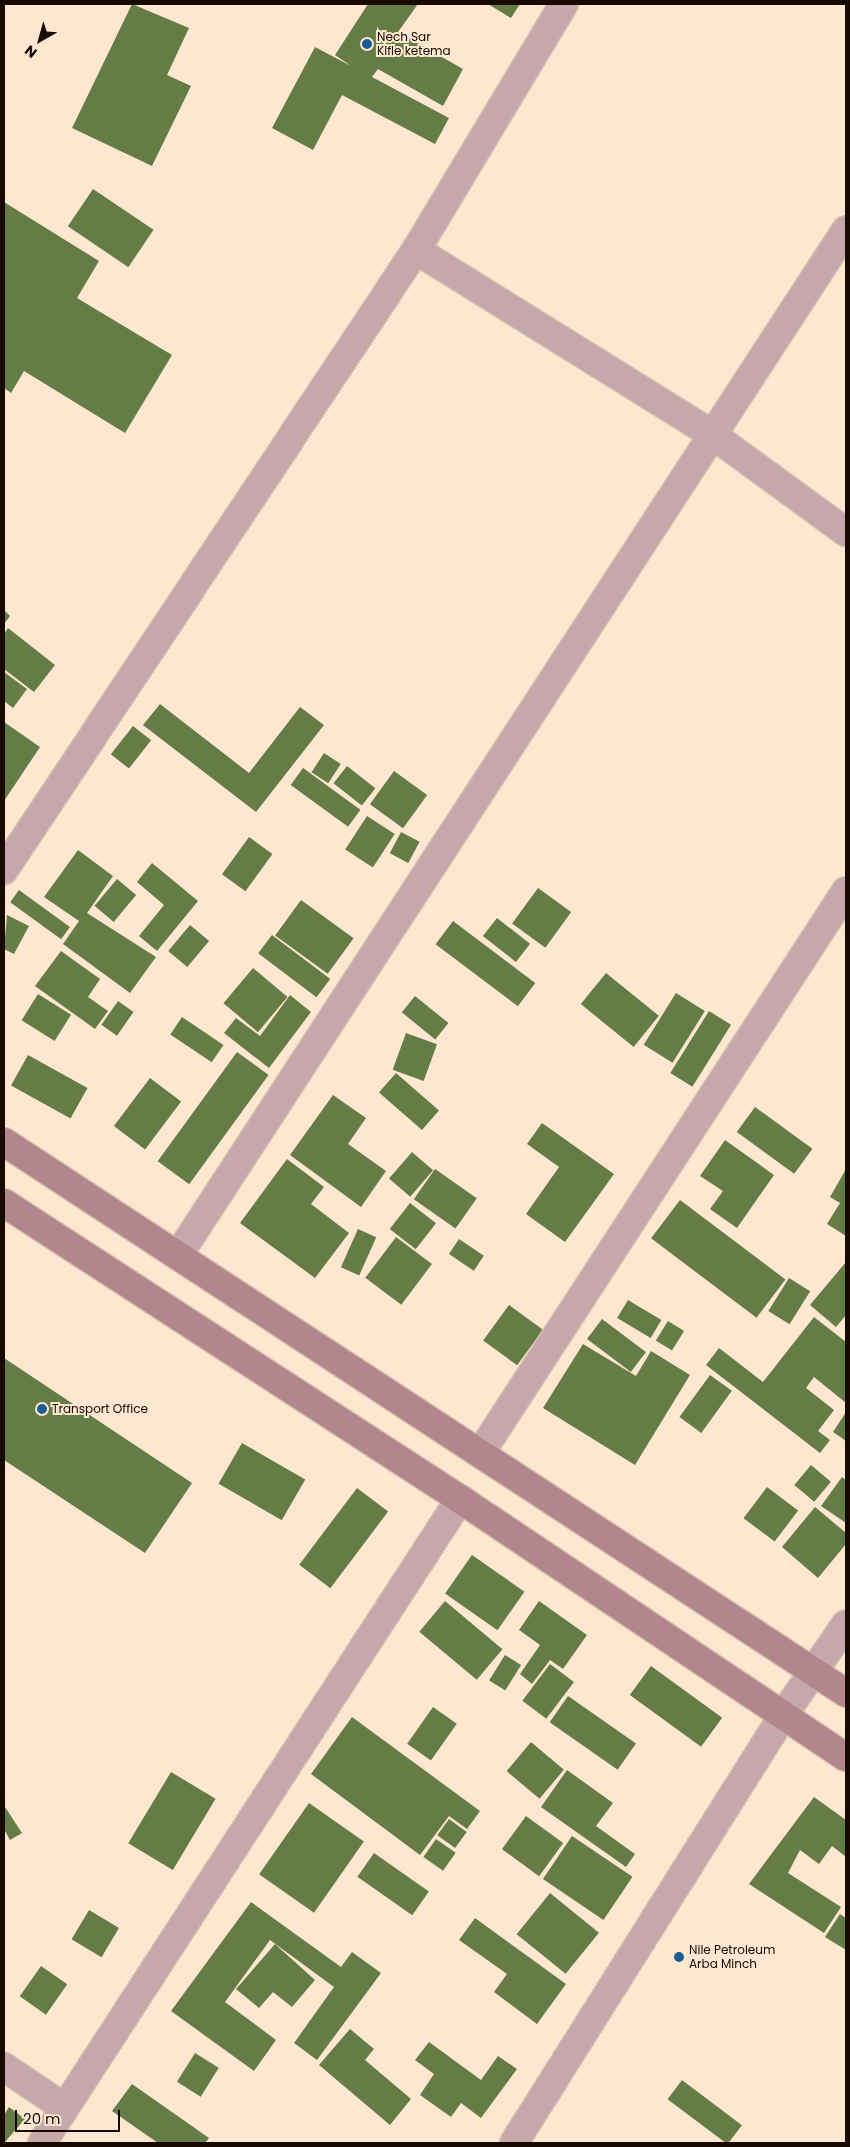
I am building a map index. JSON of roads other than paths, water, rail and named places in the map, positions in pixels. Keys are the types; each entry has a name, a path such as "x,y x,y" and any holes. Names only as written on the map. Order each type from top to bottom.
{"main road":[{"path":"4,1142 179,1254 846,1693"},
{"path":"4,1203 460,1499 784,1714 846,1758"}],"street":[{"path":"4,870 416,250 564,4"},
{"path":"179,1254 710,433 846,230"},
{"path":"416,250 710,433 846,532"},
{"path":"481,1452 846,891"},
{"path":"42,2143 460,1499"},
{"path":"514,2143 784,1714 816,1672 846,1624"},
{"path":"4,2068 65,2108"}],"place":[{"name":"Nech Sar KIfle ketema","path":"367,44"},
{"name":"Transport Office","path":"42,1409"},
{"name":"Nile Petroleum Arba Minch","path":"679,1957"}]}
